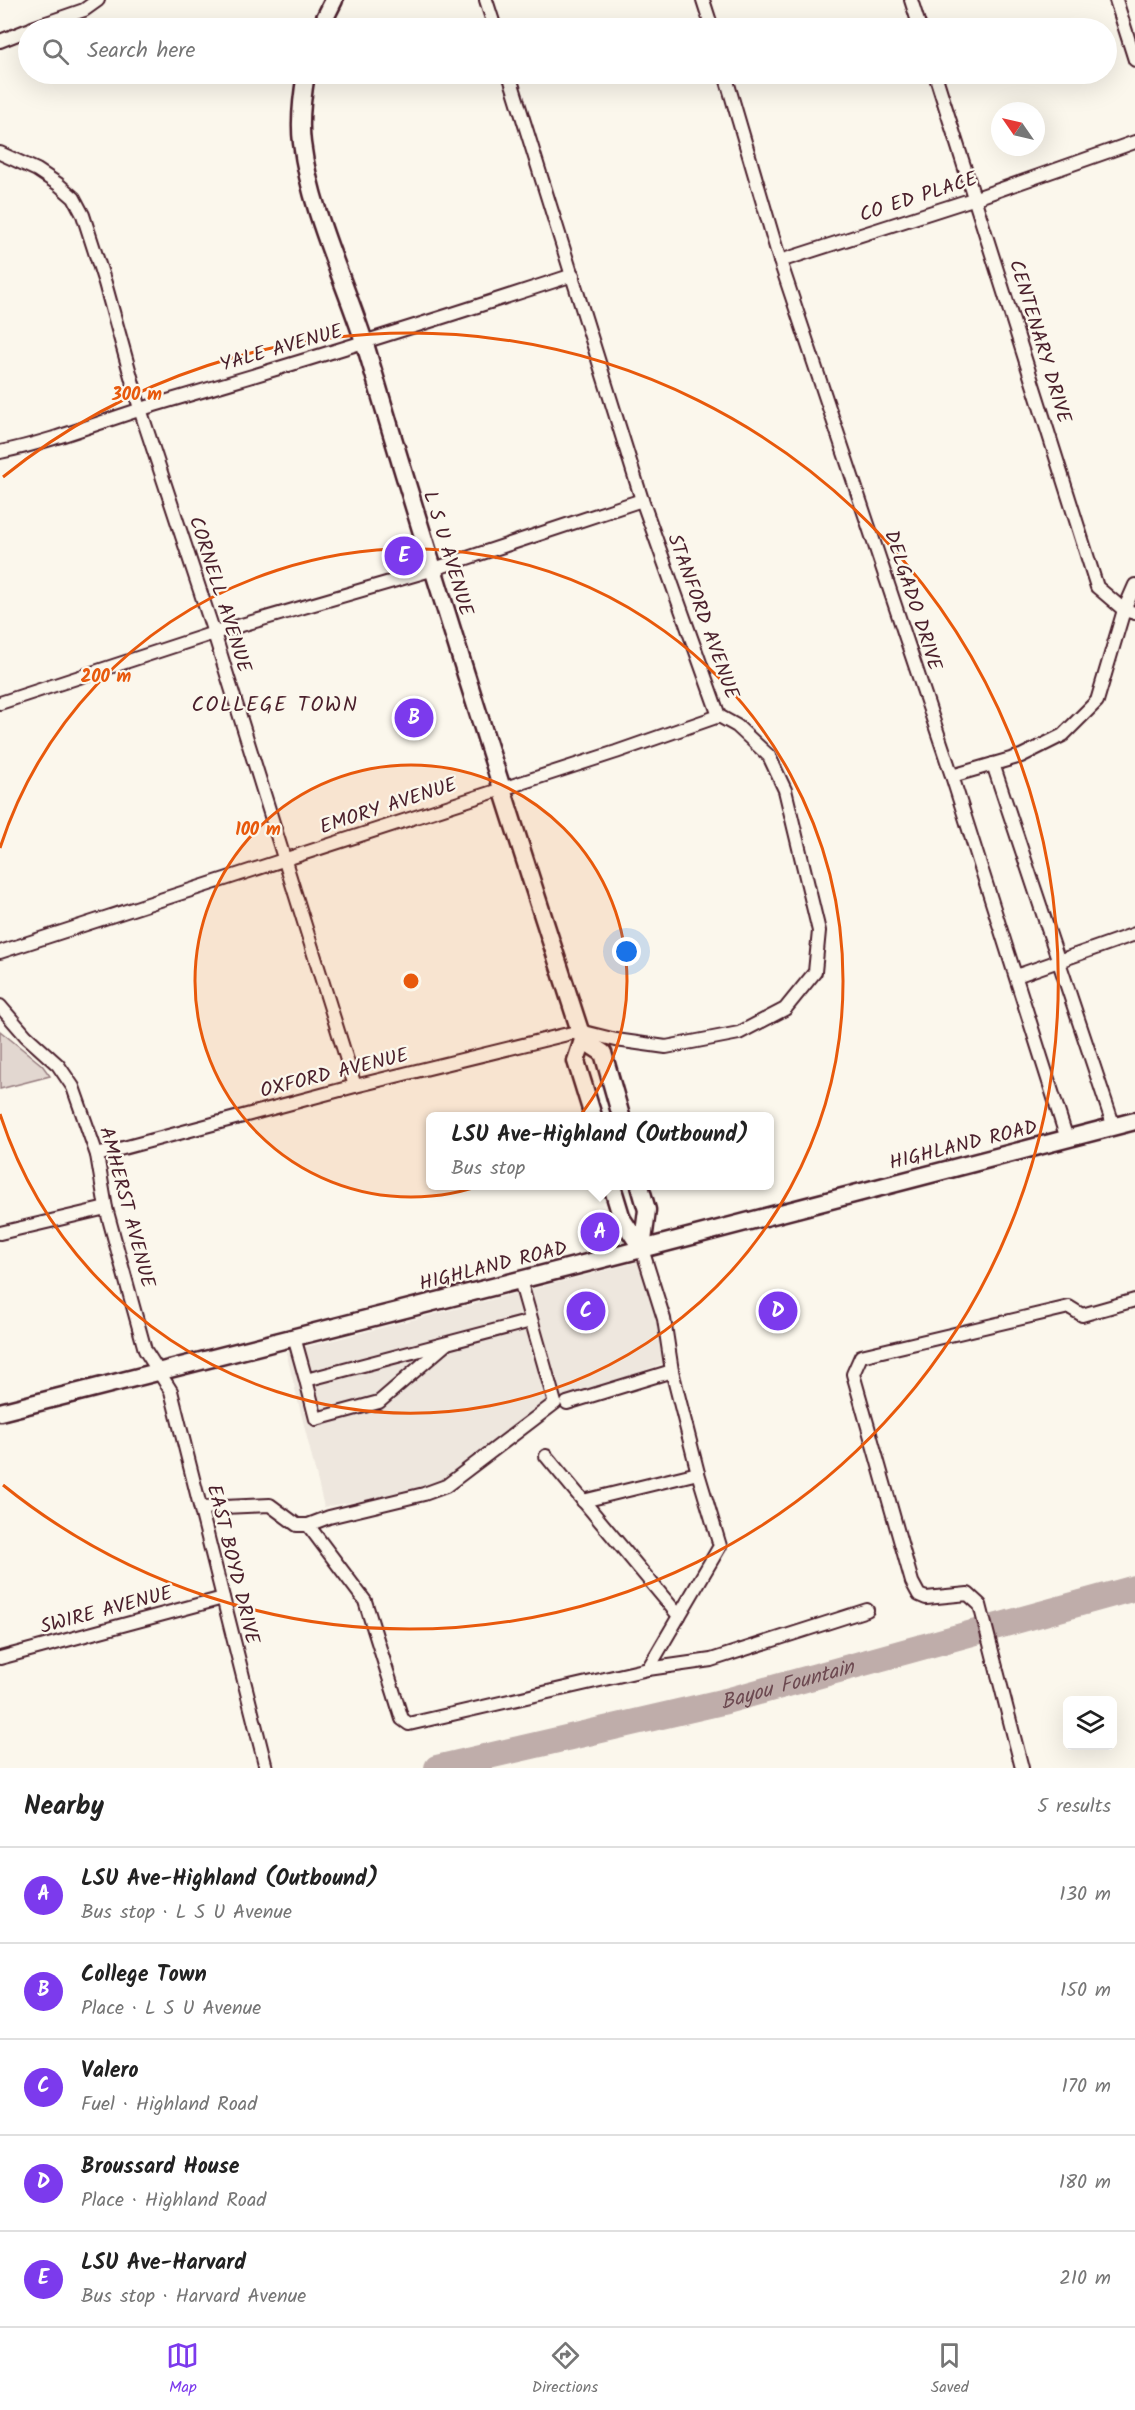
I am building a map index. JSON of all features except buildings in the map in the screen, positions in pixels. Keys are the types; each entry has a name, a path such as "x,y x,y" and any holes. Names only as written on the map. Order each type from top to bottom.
{"street":[{"path":"61,18 84,10 98,0"},
{"path":"325,18 334,0"},
{"path":"486,0 492,18"},
{"path":"703,0 709,18"},
{"path":"911,0 917,18"},
{"path":"1116,0 1135,60"},
{"path":"0,41 18,34"},
{"name":"L S U AVENUE","path":"305,84 300,122 307,169 315,201 364,343 431,570 582,1036 576,1061 591,1112"},
{"name":"STANFORD AVENUE","path":"512,84 642,500 719,716 737,726 769,756 785,790 819,931 815,972 785,1010 739,1033 666,1047 582,1036"},
{"name":"DELGADO DRIVE","path":"728,84 780,261 952,776 1066,1139"},
{"name":"CENTENARY DRIVE","path":"938,84 1097,587 1130,611"},
{"name":"CO ED PLACE","path":"780,261 976,198 1135,142"},
{"name":"CORNELL AVENUE","path":"0,153 37,170 58,184 74,198 83,214 140,409 214,633 355,1086"},
{"name":"YALE AVENUE","path":"0,452 36,445 140,409 364,343 573,275"},
{"path":"0,703 214,633 431,570 642,500"},
{"path":"952,776 1021,756 1063,735 1097,701 1130,611 1135,585"},
{"name":"EMORY AVENUE","path":"0,952 719,716"},
{"path":"993,764 1114,1127"},
{"path":"1016,975 1135,934"},
{"name":"AMHERST AVENUE","path":"0,1006 58,1065 73,1087 97,1155 106,1208 145,1350 159,1372"},
{"path":"582,1036 603,1053 620,1112"},
{"name":"OXFORD AVENUE","path":"97,1155 355,1086 582,1036"},
{"name":"HIGHLAND ROAD","path":"0,1412 1135,1121"},
{"path":"613,1190 622,1219 642,1249 664,1319 672,1371 698,1473 720,1546 648,1668"},
{"path":"641,1190 647,1210 642,1249"},
{"path":"0,1233 106,1208"},
{"path":"201,1508 270,1505 297,1525 308,1525 329,1517 424,1494 446,1486 555,1403 520,1280"},
{"path":"1023,1768 980,1605 969,1594 926,1598 919,1595 912,1582 853,1374 861,1356 1069,1307 1082,1315 1135,1300"},
{"path":"306,1380 531,1321"},
{"path":"294,1337 316,1419 379,1402 448,1343"},
{"path":"567,1403 672,1371"},
{"name":"EAST BOYD DRIVE","path":"159,1372 171,1391 267,1768"},
{"path":"546,1456 679,1616"},
{"path":"584,1501 698,1473"},
{"path":"308,1525 365,1601 402,1719 410,1724 648,1668 711,1660 867,1610"},
{"name":"SWIRE AVENUE","path":"0,1658 223,1598"}],"shaded area":[{"path":"0,1031 42,1065 50,1076 0,1089"},
{"path":"646,1260 664,1319 667,1362 555,1403 446,1486 324,1507 286,1352"}],"waterway":[{"name":"Bayou Fountain","path":"437,1768 726,1701 1135,1588"}],"place":[{"name":"LSU Ave-Harvard","path":"404,556"},
{"name":"College Town","path":"414,718"},
{"name":"LSU Ave-Highland (Outbound)","path":"600,1232"},
{"name":"Valero","path":"586,1311"},
{"name":"Broussard House","path":"778,1311"}],"district":[{"name":"COLLEGE TOWN","path":"275,704"}]}
